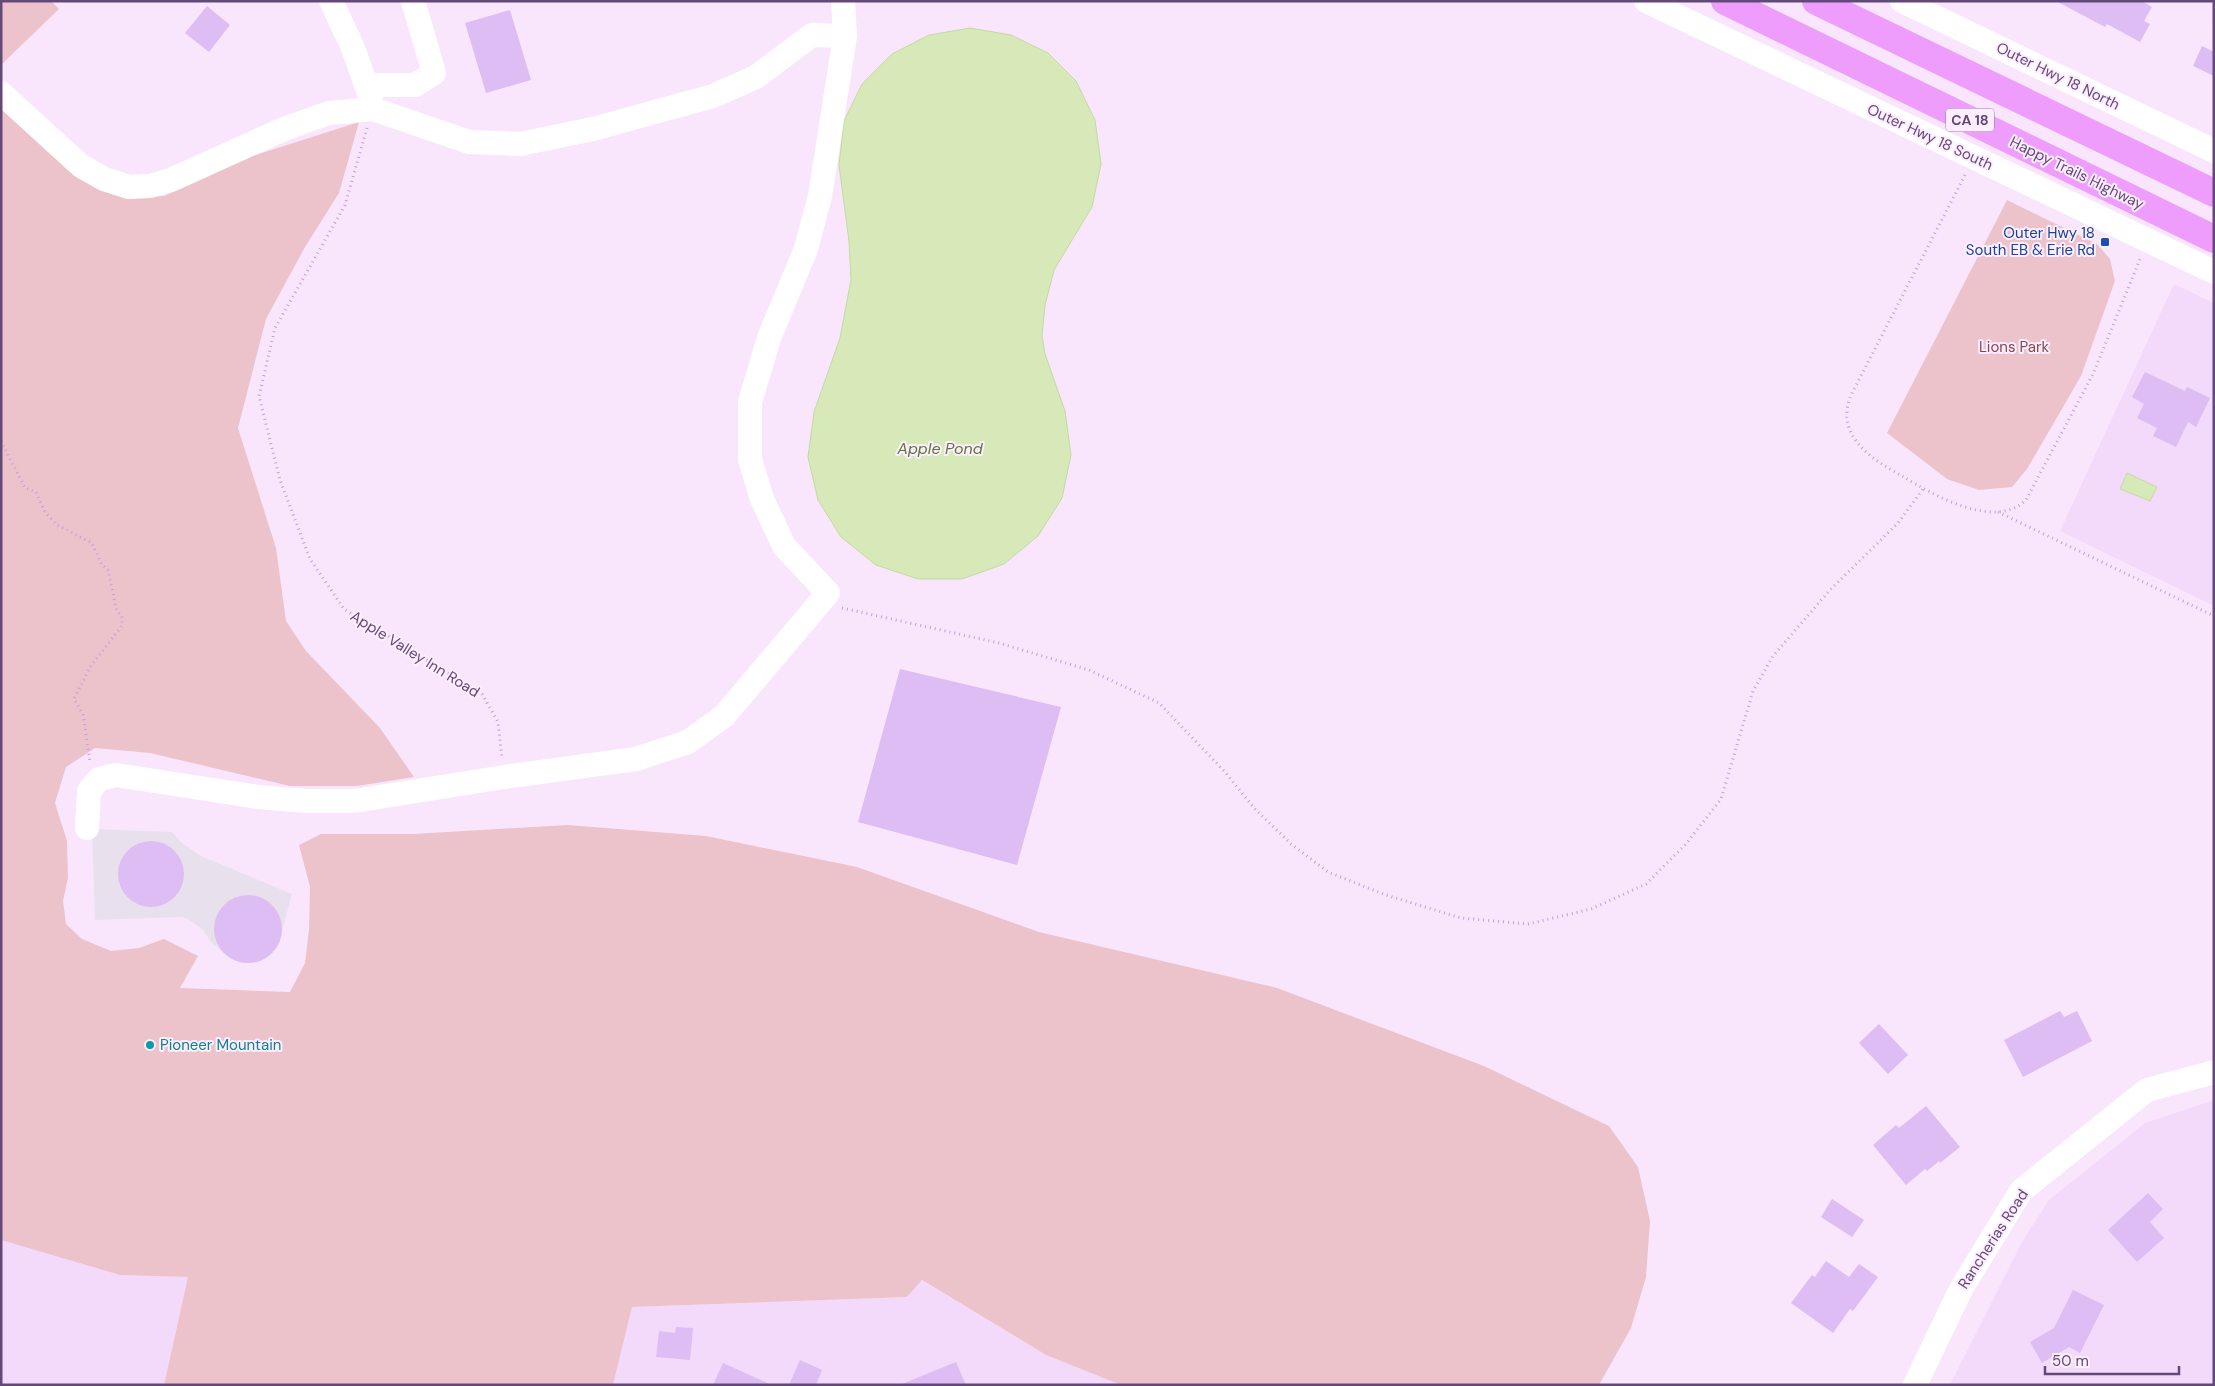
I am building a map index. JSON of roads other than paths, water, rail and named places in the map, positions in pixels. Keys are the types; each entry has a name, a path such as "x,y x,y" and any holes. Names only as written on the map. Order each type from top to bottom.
{"main road":[{"name":"Happy Trails Highway","path":"1726,1 2214,239"},
{"name":"CA 18","path":"1816,1 2214,193"}],"street":[{"path":"331,1 353,48 367,85 373,109"},
{"path":"367,85 415,85 434,73 413,1"},
{"path":"87,828 88,791 99,779 116,775 258,797 307,801 354,801 504,777 636,759 688,742 724,716 828,593 784,546 762,499 750,459 750,402 769,338 806,249 820,196 845,36 843,1"},
{"name":"Outer Hwy 18 South","path":"1646,1 2214,272"},
{"name":"Outer Hwy 18 North","path":"1902,1 2214,151"},
{"path":"1,93 81,166 104,179 129,187 150,186 172,180 284,129 329,113 373,109 469,142 520,144 593,129 713,96 756,77 812,36 845,36"},
{"name":"Rancherias Road","path":"1915,1385 1961,1289 2021,1190 2147,1090 2214,1072"}],"water":[{"name":"Apple Pond","path":"970,28 1011,35 1048,53 1076,81 1095,120 1101,164 1092,207 1054,270 1045,305 1042,336 1045,354 1065,411 1071,455 1062,498 1038,536 1004,564 962,579 918,579 876,565 841,537 818,500 808,457 814,412 840,338 851,280 849,241 839,165 844,121 862,84 892,54 929,35"},
{"path":"2127,473 2157,487 2150,501 2120,489"}],"place":[{"name":"Outer Hwy 18 South EB & Erie Rd","path":"2105,242"},
{"name":"Pioneer Mountain","path":"150,1045"}],"park label":[{"name":"Lions Park","path":"2014,347"}]}
